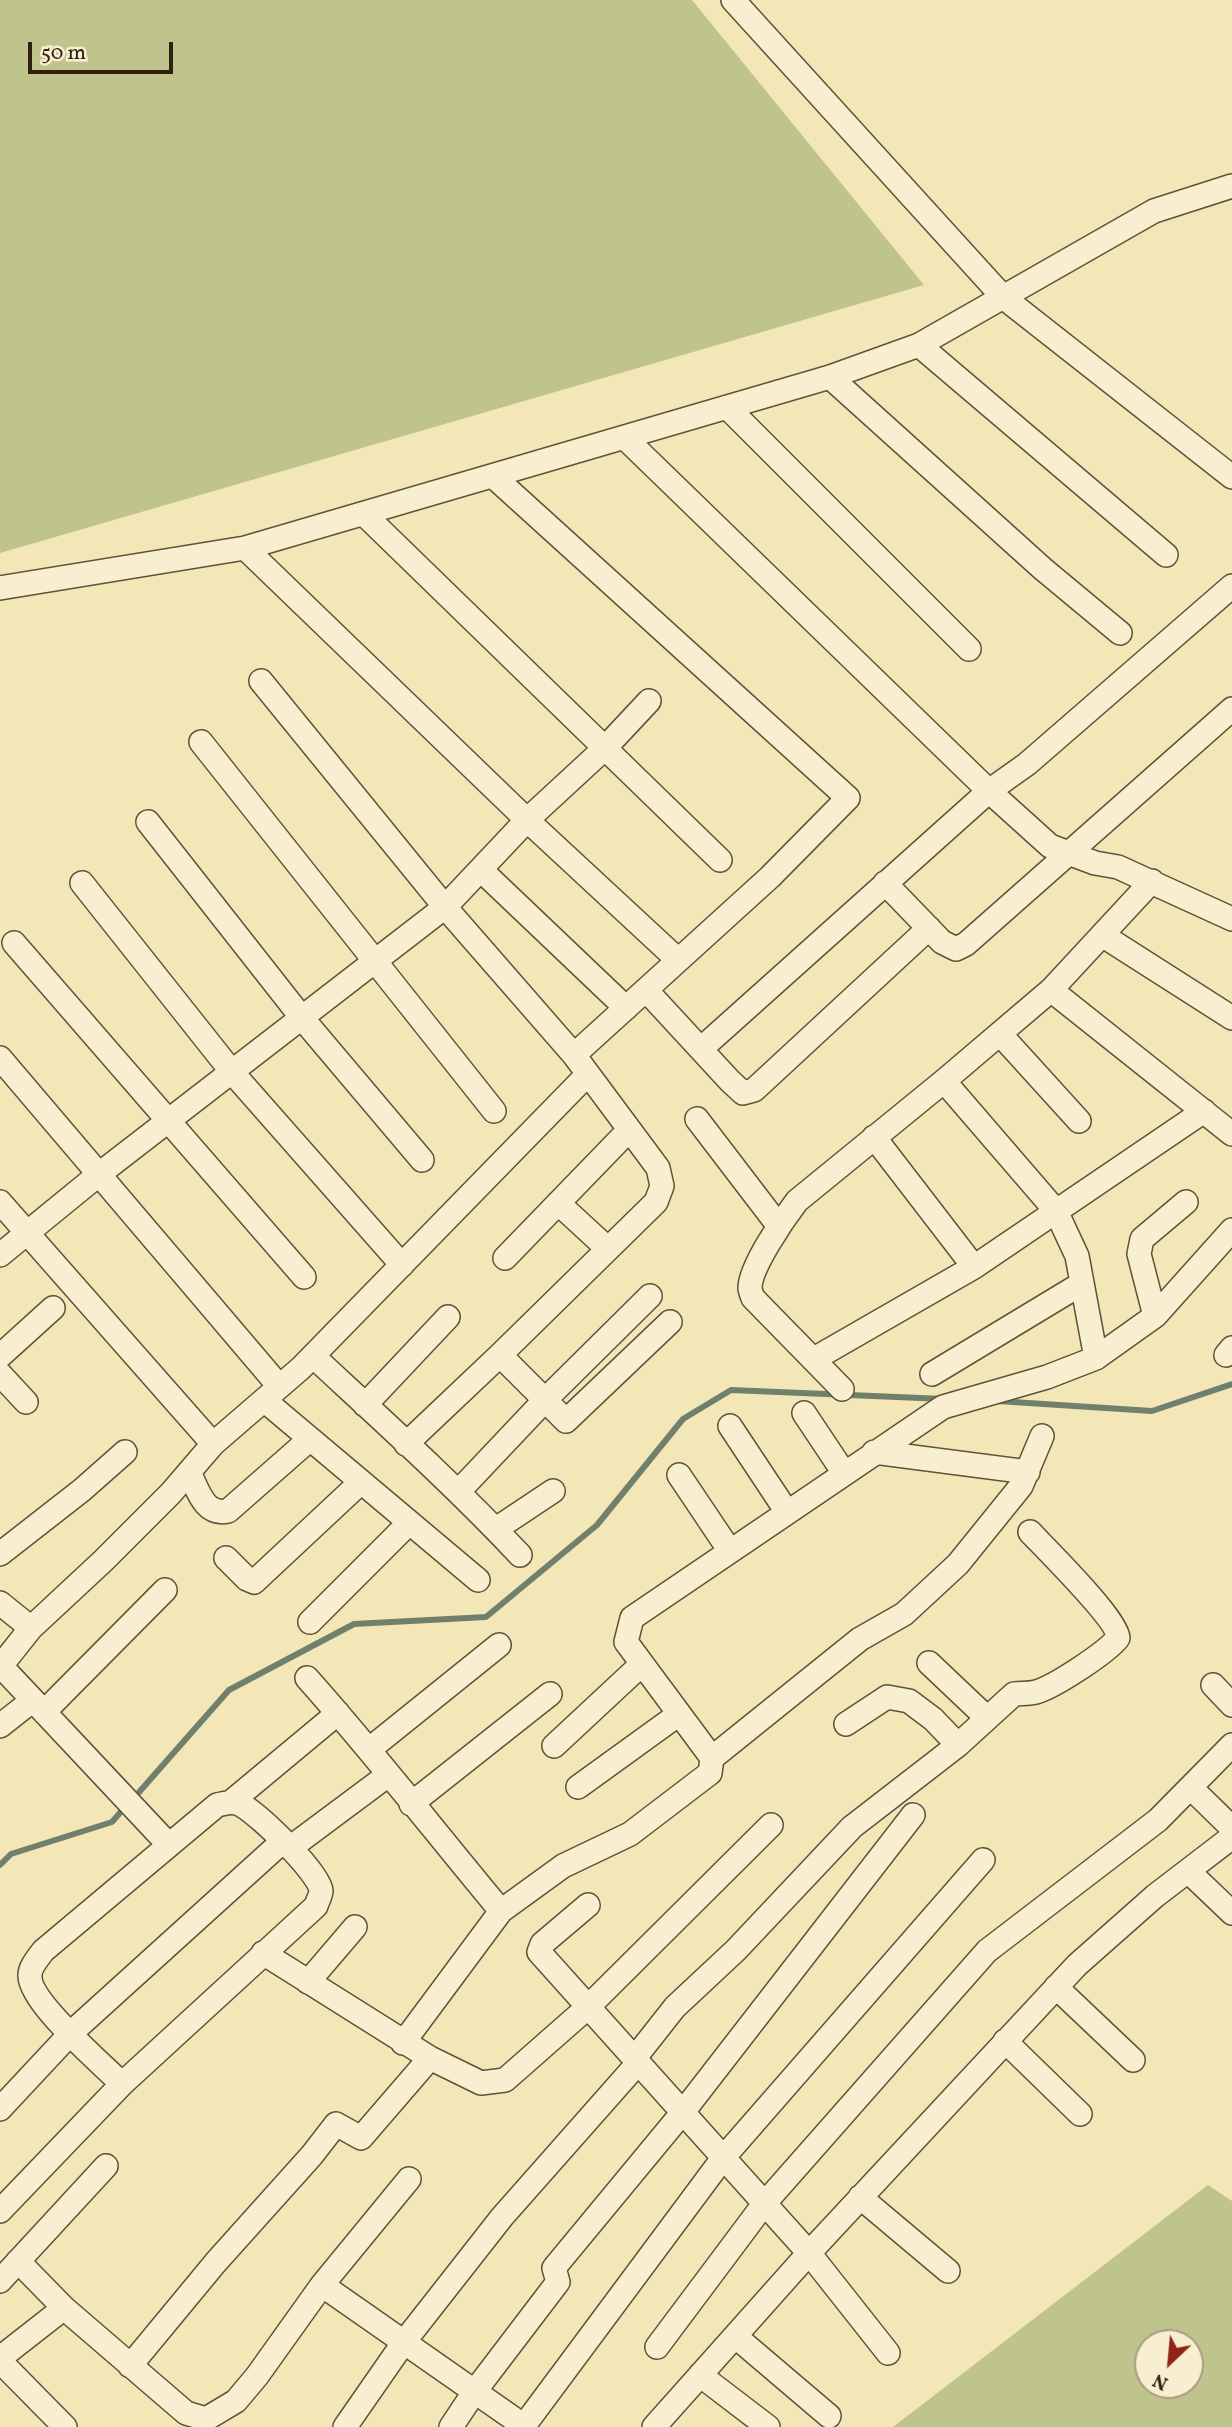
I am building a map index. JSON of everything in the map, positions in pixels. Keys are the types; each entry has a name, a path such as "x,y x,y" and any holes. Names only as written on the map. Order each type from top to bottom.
{"street":[{"path":"733,0 1003,297 1232,477"},
{"path":"0,588 245,548 830,377 919,345 1154,211 1232,186"},
{"path":"919,345 1166,555"},
{"path":"830,377 1043,569 1120,633"},
{"path":"727,407 969,649"},
{"path":"625,438 1050,846 1095,863 1118,867 1232,919"},
{"path":"493,476 848,798 770,877 574,1055"},
{"path":"364,514 720,860"},
{"path":"245,548 527,820 678,960"},
{"path":"702,1048 989,790 1027,764 1232,586"},
{"path":"261,681 445,907 574,1055 658,1168 662,1186 656,1202 406,1444"},
{"path":"0,1255 98,1175 445,907 527,820 606,748 649,701"},
{"path":"885,883 942,942 956,948 966,943 1232,709"},
{"path":"201,742 494,1111"},
{"path":"148,822 302,1018 422,1160"},
{"path":"481,870 626,1008"},
{"path":"842,1389 753,1298 750,1288 755,1272 778,1226 797,1201 944,1082 1051,990 1152,881"},
{"path":"82,883 232,1072 402,1265"},
{"path":"646,989 743,1093 754,1090 929,928"},
{"path":"1102,935 1232,1018"},
{"path":"14,943 304,1278"},
{"path":"1051,990 1232,1134"},
{"path":"1000,1034 1079,1121"},
{"path":"0,1058 98,1175 310,1439 478,1580"},
{"path":"169,1845 0,1667 31,1628 103,1561 213,1444 313,1356 588,1074"},
{"path":"944,1082 1056,1211 1077,1256 1096,1359"},
{"path":"814,1359 974,1267 1204,1111"},
{"path":"697,1119 778,1226"},
{"path":"505,1258 629,1130"},
{"path":"874,1138 974,1267"},
{"path":"0,1202 213,1444"},
{"path":"1155,1316 1139,1254 1142,1239 1186,1202"},
{"path":"558,1203 608,1249"},
{"path":"712,1758 626,1642 632,1618 874,1452 943,1408 1047,1377 1096,1359 1155,1316 1232,1230"},
{"path":"932,1374 1081,1284"},
{"path":"459,1491 545,1400 650,1296"},
{"path":"0,1356 53,1308"},
{"path":"365,1405 448,1317"},
{"path":"500,1355 566,1421 670,1322"},
{"path":"313,1356 459,1491 520,1555"},
{"path":"0,1374 26,1402"},
{"path":"804,1412 845,1473"},
{"path":"730,1426 787,1512"},
{"path":"404,2043 501,1911 563,1866 630,1834 650,1820 710,1773 712,1758 860,1639 904,1614 928,1594 966,1555 1021,1486 1042,1436"},
{"path":"189,1472 208,1508 218,1513 228,1511 310,1439"},
{"path":"0,1554 82,1490 125,1452"},
{"path":"874,1452 1028,1472"},
{"path":"679,1475 730,1551"},
{"path":"226,1559 247,1579 254,1582 361,1482"},
{"path":"496,1529 553,1491"},
{"path":"310,1622 409,1523"},
{"path":"345,2427 404,2342 502,2217 636,2061 675,2007 736,1950 852,1827 958,1745 1014,1693 1032,1693 1044,1689 1106,1650 1118,1639 1118,1632 1099,1608 1030,1532"},
{"path":"0,1726 38,1706 165,1590"},
{"path":"0,1603 31,1628"},
{"path":"372,1751 376,1744 499,1645"},
{"path":"929,1663 987,1718"},
{"path":"554,1746 642,1664"},
{"path":"307,1678 372,1751 411,1804 501,1911"},
{"path":"1213,1685 1232,1705"},
{"path":"411,1804 550,1694"},
{"path":"846,1724 887,1698 909,1701 933,1718 958,1745"},
{"path":"122,2084 43,2006 30,1984 30,1972 43,1951 169,1845 217,1805 231,1801 338,1713"},
{"path":"578,1787 679,1714"},
{"path":"657,2347 764,2204 987,1951 1158,1819 1232,1745"},
{"path":"0,2109 71,2033 286,1844 388,1775"},
{"path":"1191,1788 1232,1828"},
{"path":"0,2211 122,2084 316,1906 321,1892 317,1877 286,1844 243,1806 231,1801"},
{"path":"451,2427 558,2282 554,2268 682,2112 913,1815"},
{"path":"263,1953 430,2058 481,2082 505,2080 588,2007 771,1825"},
{"path":"654,2427 808,2253 1077,1965 1145,1904 1232,1837"},
{"path":"322,2285 524,2426 723,2158 983,1860"},
{"path":"1188,1871 1232,1913"},
{"path":"588,1905 542,1944 539,1952 808,2253 888,2353"},
{"path":"308,1982 355,1927"},
{"path":"1056,1987 1133,2060"},
{"path":"1005,2041 1080,2114"},
{"path":"130,2366 336,2124 361,2138 430,2058"},
{"path":"0,2281 106,2166"},
{"path":"18,2261 64,2308 130,2366 186,2413 206,2419 236,2401 322,2285 409,2179"},
{"path":"860,2197 948,2271"},
{"path":"64,2308 0,2359 65,2427"},
{"path":"735,2336 829,2416"},
{"path":"700,2375 768,2427"}],"green space":[{"path":"0,0 692,0 924,285 0,553"},
{"path":"1208,2185 1232,2201 1232,2427 893,2427"}],"waterway":[{"path":"997,1401 1152,1411 1232,1384"},
{"path":"133,1799 229,1690 354,1624 486,1617 597,1525 683,1419 731,1390 944,1399"},
{"path":"0,1865 11,1854 112,1822 125,1807"}]}
